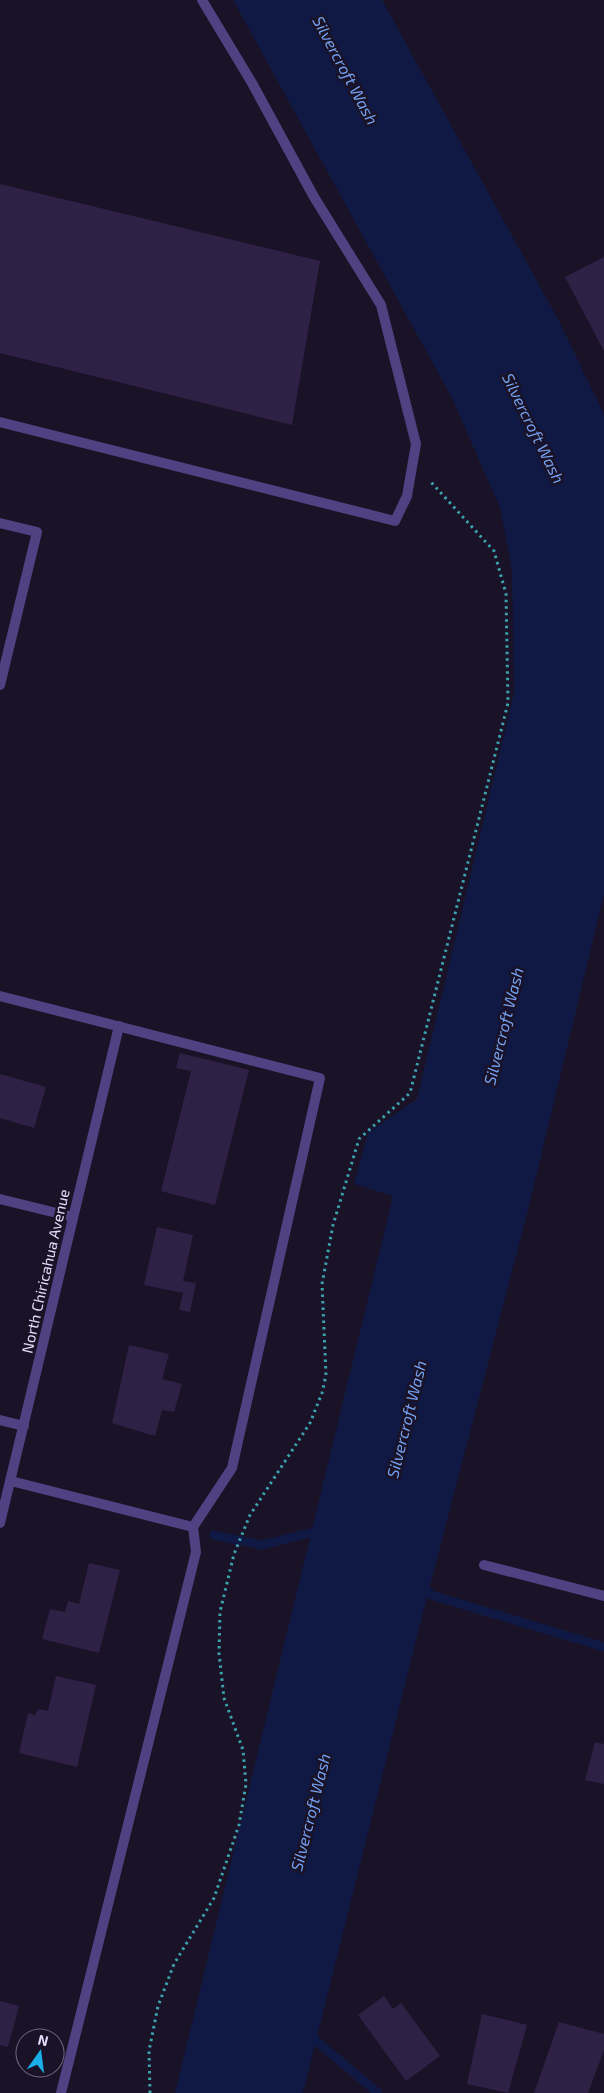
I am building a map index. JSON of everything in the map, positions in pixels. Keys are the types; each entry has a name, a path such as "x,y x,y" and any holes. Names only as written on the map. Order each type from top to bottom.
{"street":[{"path":"0,422 394,522 407,496 416,444 381,305 314,197 252,83 202,0"},
{"path":"0,523 37,532 0,685"},
{"path":"0,996 320,1078 232,1468 194,1527 196,1552 61,2093"},
{"name":"North Chiricahua Avenue","path":"0,1524 120,1026"},
{"path":"0,1199 73,1217"},
{"path":"0,1420 24,1426"},
{"path":"11,1481 194,1527"},
{"path":"484,1565 604,1596"}],"path":[{"path":"150,2093 149,2051 158,2006 174,1964 214,1898 239,1825 246,1784 243,1750 224,1698 219,1653 220,1612 234,1554 250,1515 310,1424 322,1393 326,1375 322,1284 333,1224 359,1139 410,1093 508,703 506,594 494,551 413,462"}],"water":[{"name":"Silvercroft Wash","path":"233,0 382,0 558,319 604,414 604,894 528,1210 419,1628 303,2093 175,2093 393,1196 354,1184 368,1133 417,1099 514,693 512,570 500,508 452,398"}],"building":[{"path":"0,184 320,261 292,425 0,353"},
{"path":"604,257 604,351 565,277"},
{"path":"180,1053 249,1070 215,1205 161,1191 191,1071 176,1068"},
{"path":"0,1074 46,1087 34,1128 0,1118"},
{"path":"157,1227 193,1235 183,1281 196,1283 190,1312 179,1310 183,1293 144,1285"},
{"path":"129,1345 169,1354 162,1379 182,1384 174,1412 162,1410 155,1436 112,1423"},
{"path":"89,1563 120,1570 99,1653 42,1639 50,1609 65,1612 68,1601 79,1604"},
{"path":"56,1676 96,1685 77,1767 19,1753 28,1713 35,1715 38,1709 48,1711"},
{"path":"595,1742 604,1744 604,1784 585,1780"},
{"path":"384,1996 393,2009 401,2003 440,2056 406,2081 358,2015"},
{"path":"0,2001 19,2006 8,2047 0,2045"},
{"path":"482,2014 527,2025 508,2093 467,2084"},
{"path":"559,2022 604,2034 604,2050 588,2093 534,2093"}],"waterway":[{"path":"214,1535 262,1545 321,1530"},
{"path":"421,1582 431,1595 604,1647"},
{"path":"308,2034 378,2093"}]}
